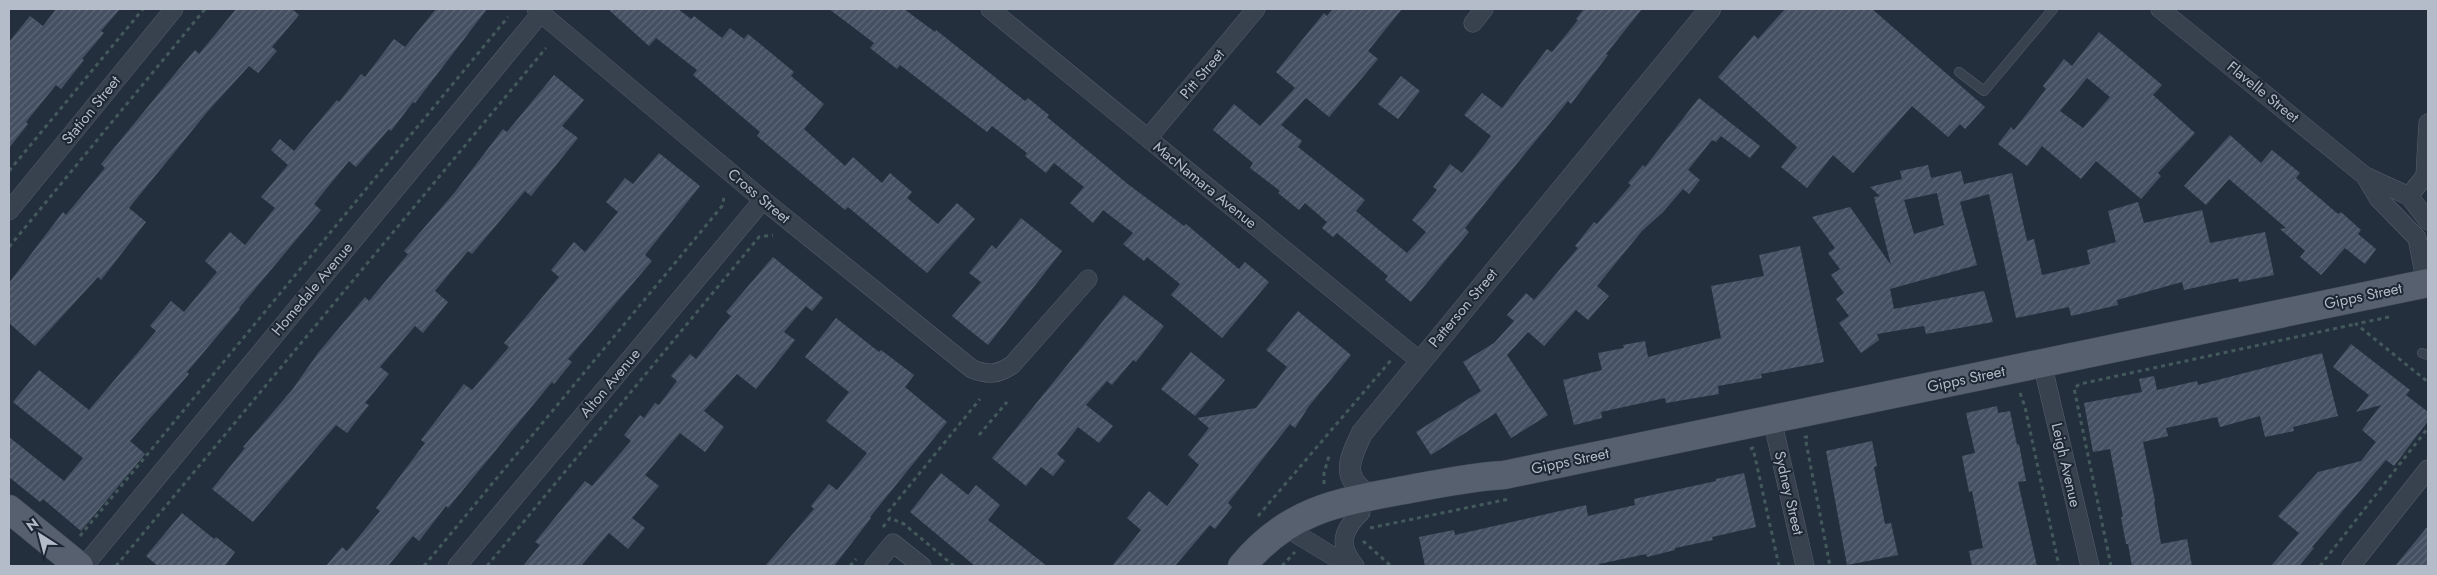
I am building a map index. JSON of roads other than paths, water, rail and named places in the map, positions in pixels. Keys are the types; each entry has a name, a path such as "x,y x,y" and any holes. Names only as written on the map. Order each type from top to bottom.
{"main road":[{"name":"Gipps Street","path":"1365,514 1478,485 1504,475 2427,283"},
{"path":"1242,566 1263,544 1297,519 1336,504 1365,514"},
{"path":"9,508 78,566"},
{"path":"1259,566 1297,543 1319,524 1365,514"}],"street":[{"name":"Station Street","path":"9,211 174,9"},
{"name":"MacNamara Avenue","path":"990,9 1420,361"},
{"name":"Pitt Street","path":"1148,138 1256,9"},
{"path":"1473,23 1484,9"},
{"name":"Patterson Street","path":"1365,514 1350,472 1350,461 1362,433 1710,9"},
{"name":"Flavelle Street","path":"2160,9 2365,176 2409,196 2428,221"},
{"name":"Cross Street","path":"539,11 763,200 972,369 986,374 1001,372 1012,365 1088,279"},
{"name":"Homedale Avenue","path":"84,566 539,11"},
{"path":"2409,196 2425,176 2428,123"},
{"name":"Flavelle Street","path":"2365,176 2378,198 2417,238 2427,283"},
{"name":"Alton Avenue","path":"457,566 763,200"},
{"name":"Leigh Avenue","path":"2042,363 2090,566"},
{"name":"Sydney Street","path":"1772,419 1805,566"},
{"path":"2351,566 2428,469"},
{"path":"1355,566 1348,557 1344,535 1349,524 1365,514"},
{"path":"874,566 893,543 922,566"},
{"path":"1297,543 1349,566"}],"lane":[{"path":"1959,72 1984,91 2053,9"}]}
